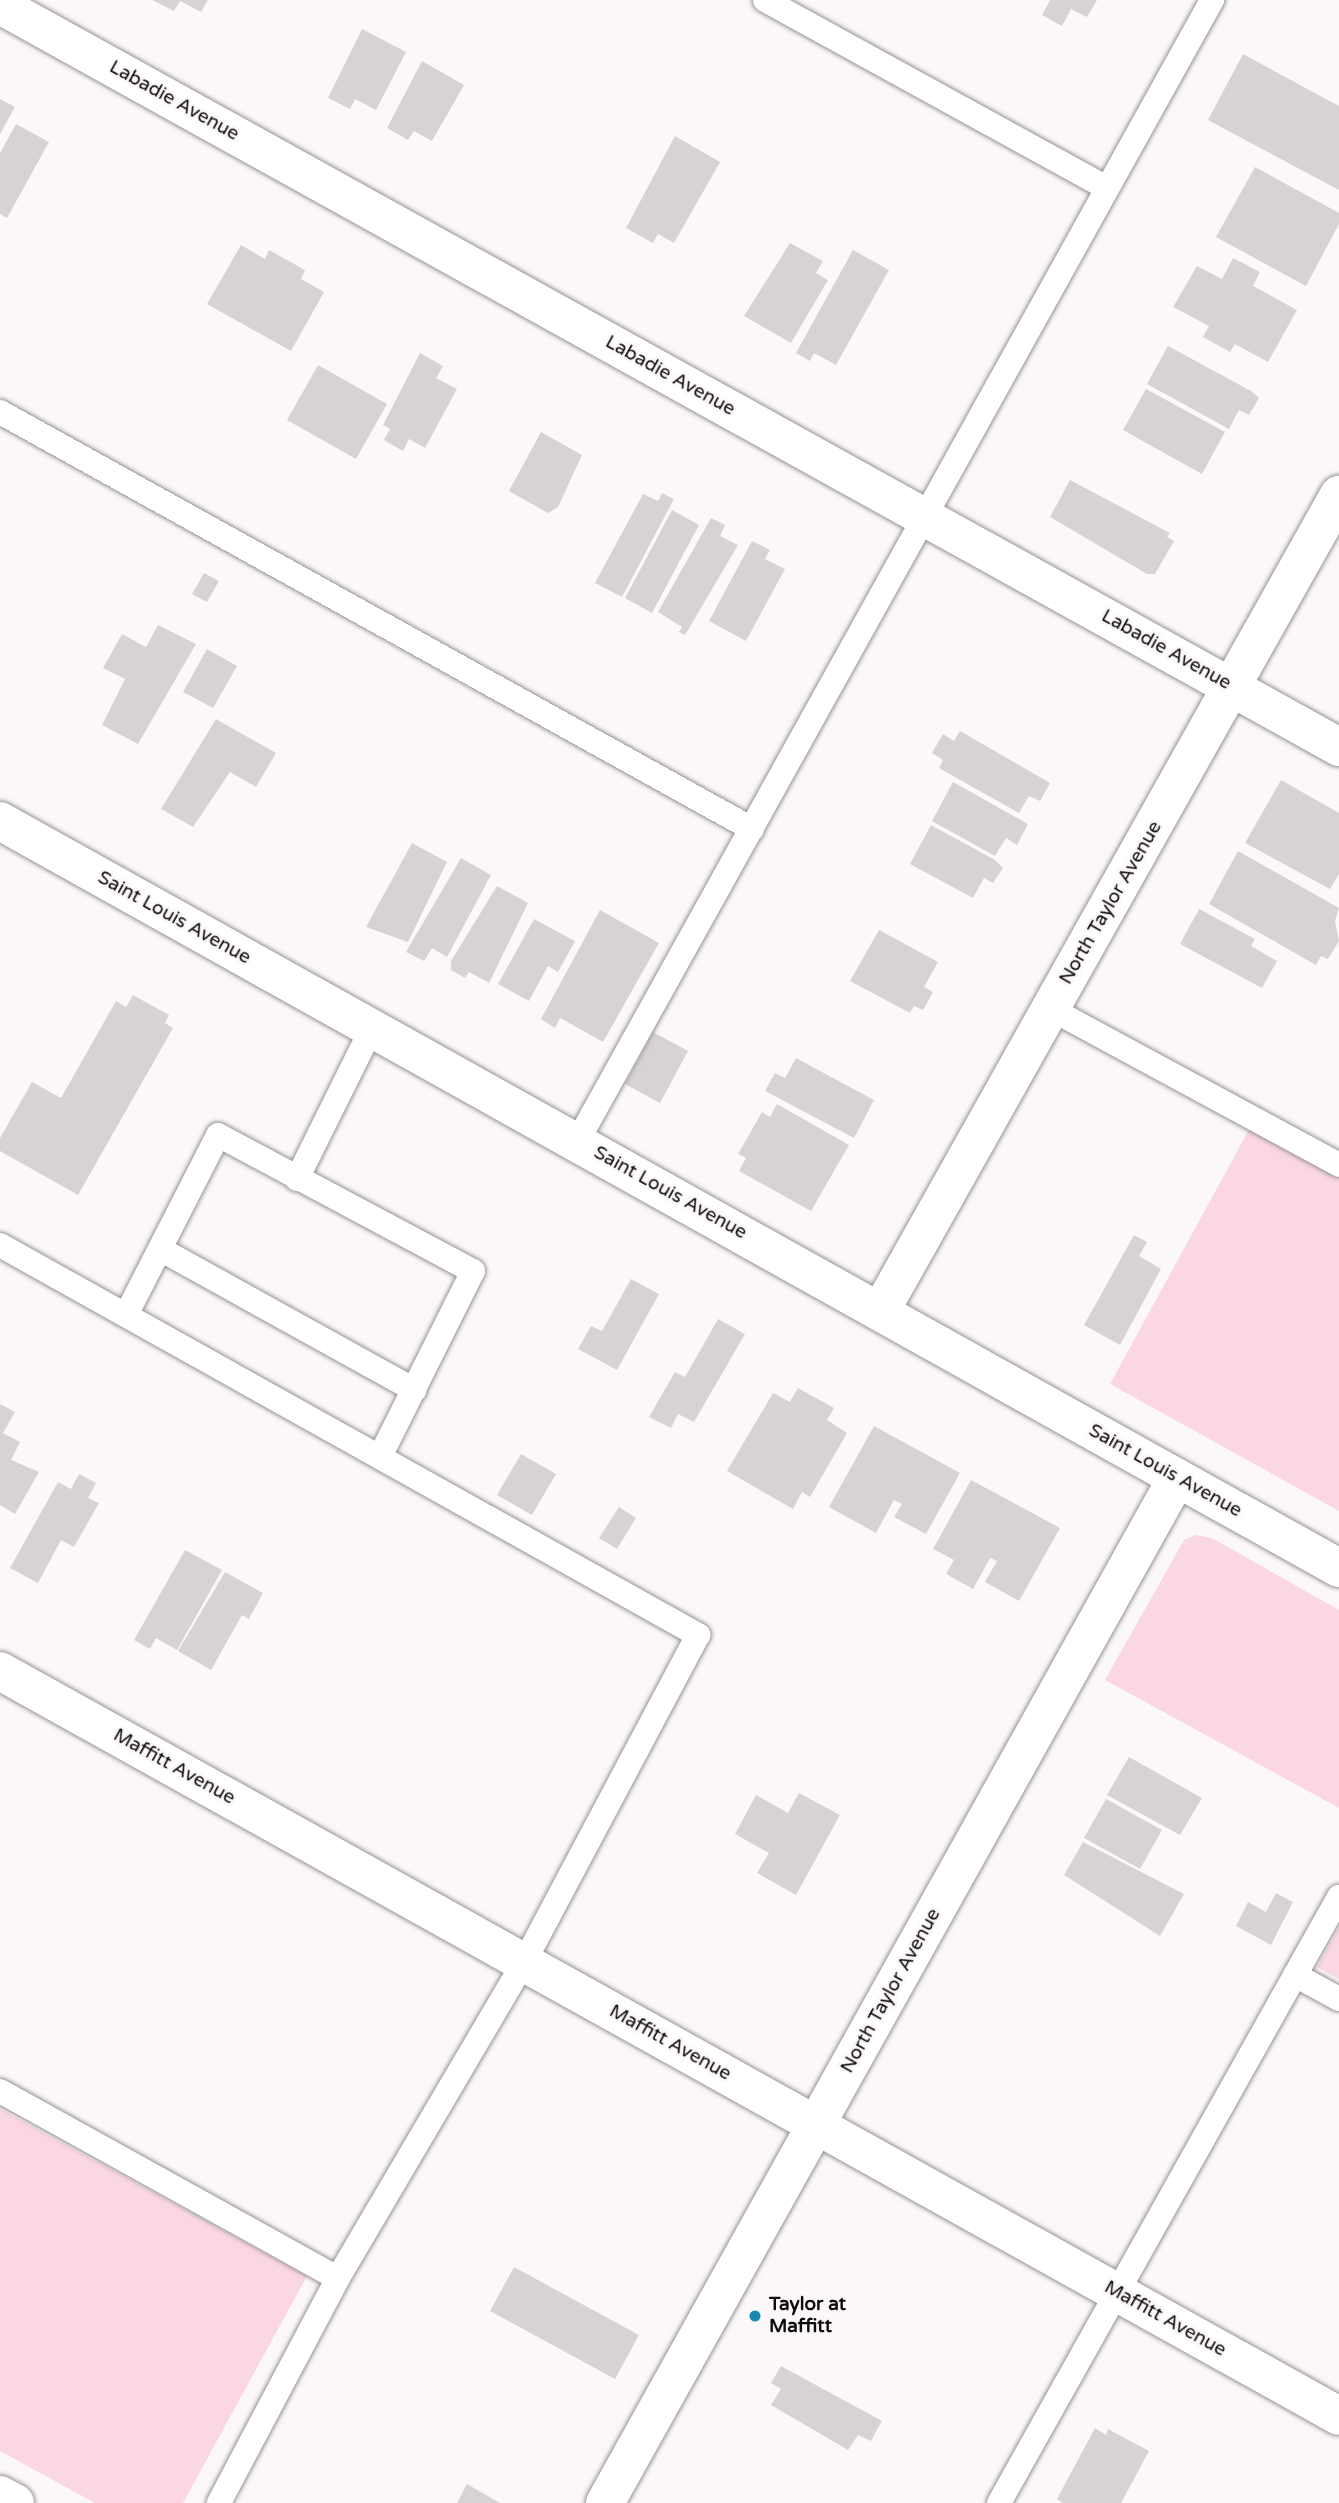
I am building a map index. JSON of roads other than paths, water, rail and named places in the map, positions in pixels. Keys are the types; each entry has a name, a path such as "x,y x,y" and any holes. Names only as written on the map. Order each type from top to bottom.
{"street":[{"name":"Labadie Avenue","path":"0,5 1339,747"},
{"name":"North Taylor Avenue","path":"881,1310 1233,688 1339,495"},
{"name":"Saint Louis Avenue","path":"0,821 881,1310 1339,1568"},
{"name":"North Taylor Avenue","path":"605,2503 1177,1478"},
{"name":"Maffitt Avenue","path":"0,1671 1339,2416"},
{"path":"0,2495 15,2503"}],"lane":[{"path":"765,0 1105,187"},
{"path":"578,1142 926,518 1105,187 1212,0"},
{"path":"0,412 752,829"},
{"path":"1051,1009 1339,1165"},
{"path":"297,1179 372,1028"},
{"path":"126,1315 218,1135 473,1271 380,1457"},
{"path":"0,1245 698,1635 524,1962 338,2278 219,2503"},
{"path":"160,1249 414,1390"},
{"path":"999,2503 1339,1897"},
{"path":"1295,1975 1339,1999"},
{"path":"0,2091 338,2278"}],"place":[{"name":"Taylor at Maffitt","path":"755,2316"}]}
